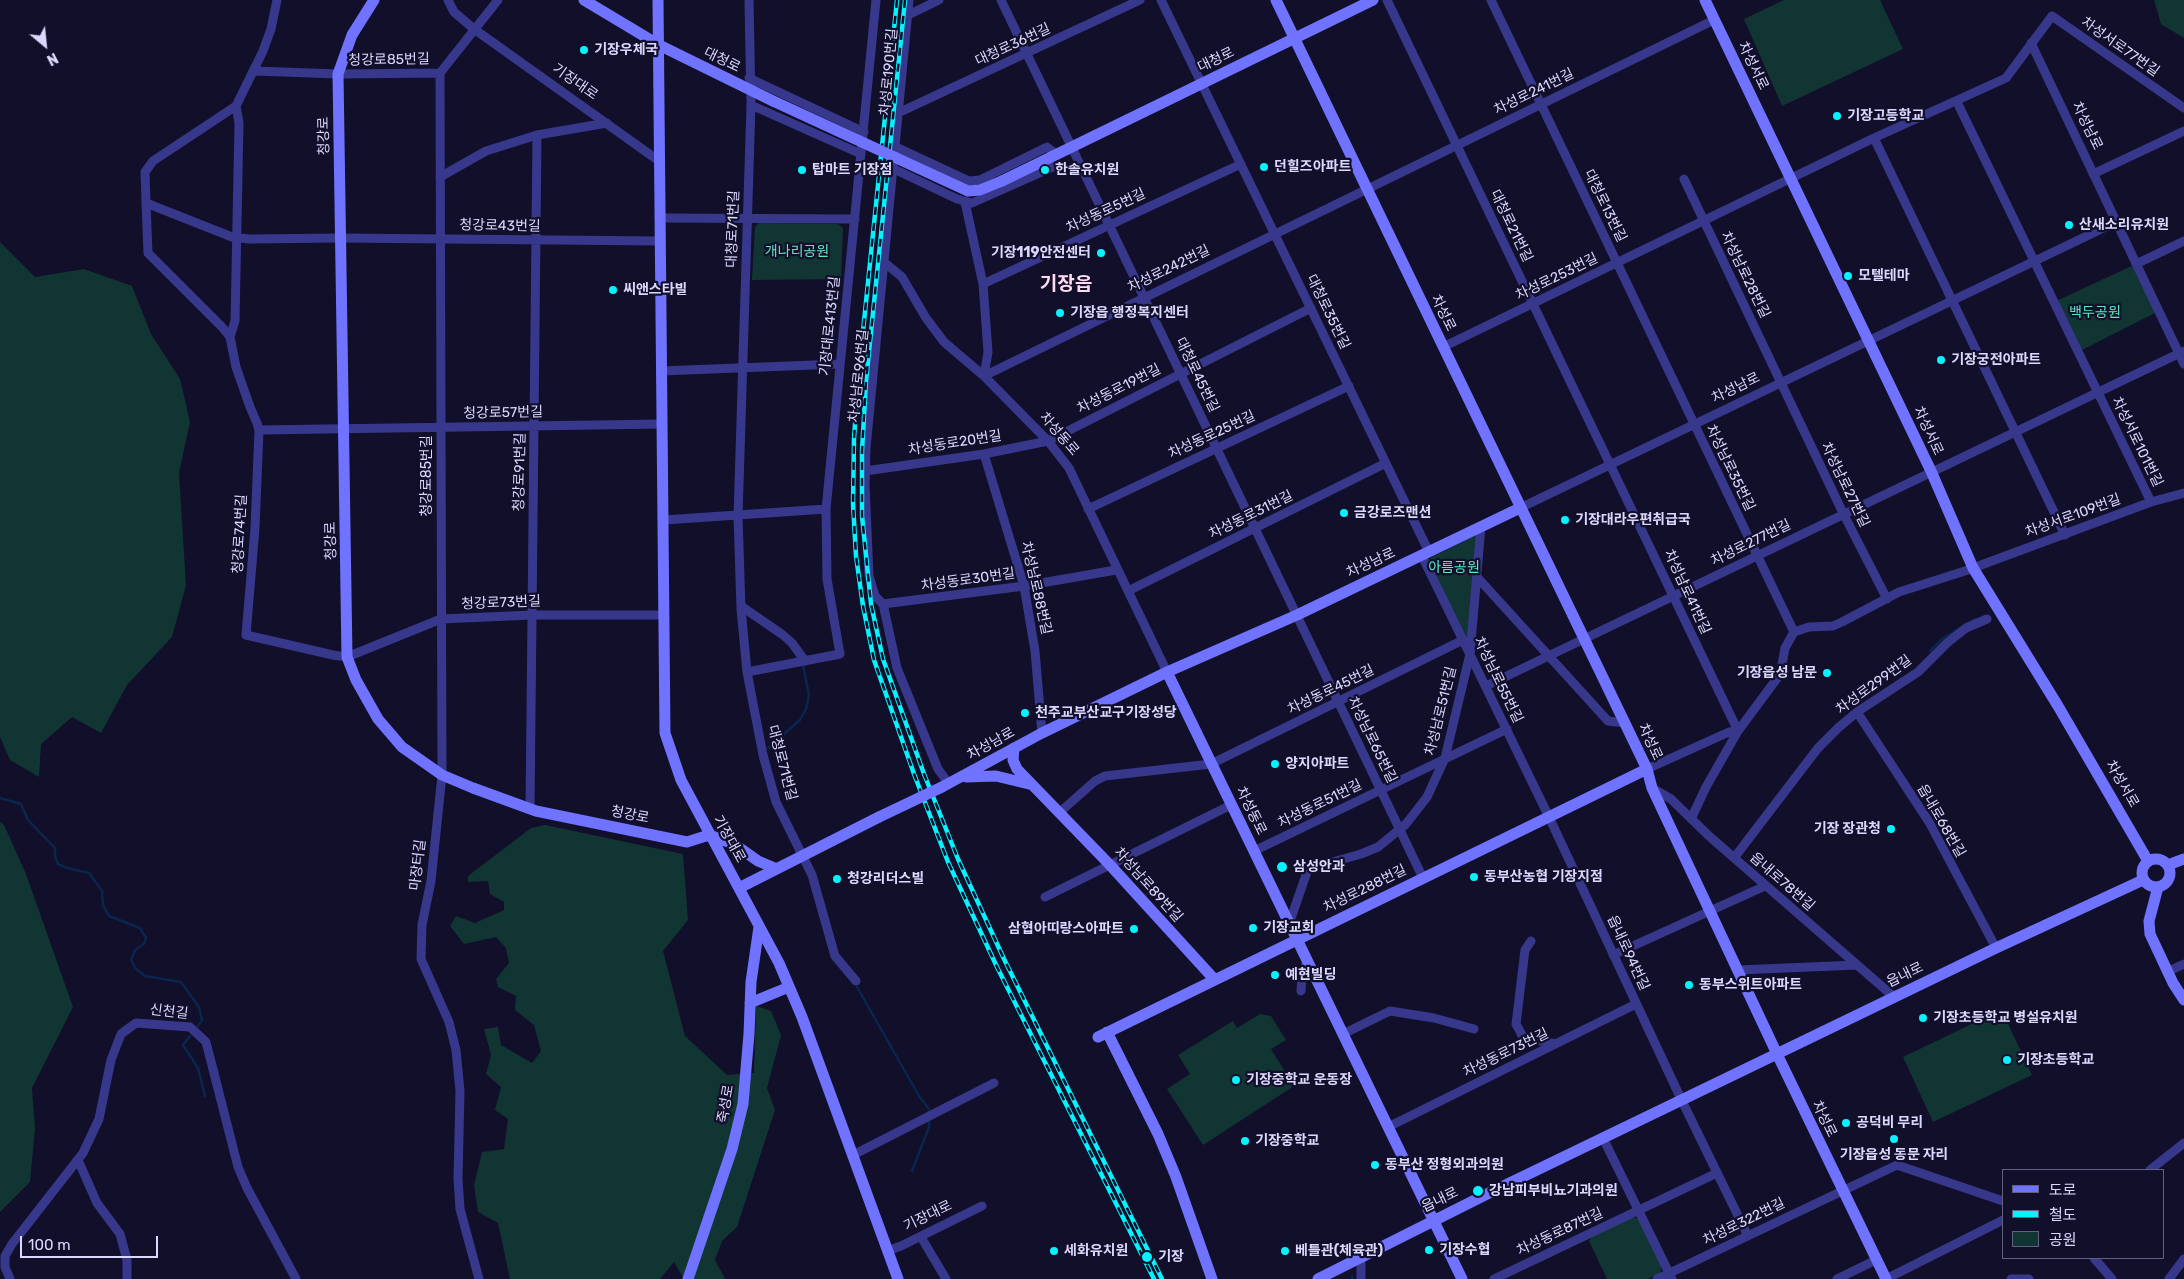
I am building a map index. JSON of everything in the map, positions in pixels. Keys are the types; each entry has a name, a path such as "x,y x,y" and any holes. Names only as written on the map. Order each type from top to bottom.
{"street":[{"path":"230,337 148,253 146,172 153,161 236,106 255,71 271,29 277,0"},
{"name":"청강로","path":"374,0 352,35 338,74 347,657 369,704 390,735 409,752 442,774 530,809 687,842 709,835"},
{"name":"기장대로","path":"448,0 454,12 474,29 659,161"},
{"name":"청강로85번길","path":"442,774 440,73 498,0"},
{"name":"대청로","path":"584,0 659,45 773,101 968,191 980,190 1002,181 1373,0"},
{"name":"기장대로","path":"658,0 665,734 681,780 760,927 789,987 805,1025 898,1279"},
{"name":"대청로71번길","path":"749,0 750,104 738,516 741,606 748,672 769,778 782,815 803,855"},
{"name":"기장대로413번길","path":"805,661 840,654 827,579 826,509 876,0"},
{"name":"차성로190번길","path":"896,147 909,0"},
{"path":"908,15 939,0"},
{"path":"1001,0 1072,147"},
{"name":"대청로36번길","path":"898,113 1140,0"},
{"path":"1161,0 1202,84"},
{"name":"차성로","path":"1276,0 1647,769 1652,788 1777,1054 1886,1279 2002,1221"},
{"name":"대청로21번길","path":"1387,0 1610,464"},
{"name":"대청로13번길","path":"1491,0 1694,424"},
{"name":"차성서로","path":"1705,0 1931,471 1973,568 2058,706 2148,861"},
{"name":"차성서로77번길","path":"1791,179 1874,138 1957,102 2006,78 2052,16 2184,108"},
{"name":"차성로241번길","path":"1366,188 1714,20"},
{"name":"차성남로","path":"2031,43 2136,264 2182,353"},
{"name":"청강로85번길","path":"255,71 338,74 440,73"},
{"name":"대청로","path":"750,78 864,132"},
{"name":"대청로35번길","path":"1202,84 1386,463 1426,554"},
{"path":"1957,102 2098,393"},
{"path":"750,104 861,154"},
{"name":"청강로74번길","path":"236,106 239,123 235,238 235,320 230,337 236,367 259,430 255,528 246,635 347,657"},
{"path":"440,177 486,151 537,135 607,123"},
{"path":"2093,174 2184,131"},
{"name":"청강로91번길","path":"530,809 537,135"},
{"path":"1874,138 2065,535"},
{"path":"894,169 965,202 982,200 1053,167 1056,154 1047,147 980,180 969,181 896,147"},
{"name":"차성남로96번길","path":"896,147 865,471 869,576 875,596 883,604 897,668 938,769 949,784"},
{"name":"대청로45번길","path":"1072,147 1297,615"},
{"name":"차성동로5번길","path":"984,284 1241,164"},
{"name":"차성남로28번길","path":"1684,179 1781,383"},
{"name":"차성로253번길","path":"1443,347 1791,179"},
{"name":"차성로242번길","path":"984,376 1366,188"},
{"path":"965,202 984,284 988,352 984,376"},
{"path":"146,203 235,238"},
{"path":"659,218 855,219"},
{"name":"차성남로","path":"739,888 949,784 1042,733 1167,672 1297,615 1426,554 2116,222"},
{"name":"청강로43번길","path":"235,238 659,241"},
{"path":"2136,264 2184,241"},
{"name":"차성동로","path":"885,262 902,277 926,318 944,342 984,376 1048,441 1069,468 1116,570 1128,591 1462,1279"},
{"name":"차성동로19번길","path":"1048,441 1311,308"},
{"path":"2182,353 2184,364"},
{"name":"차성서로101번길","path":"1931,471 2182,353"},
{"path":"661,371 839,364"},
{"name":"차성남로27번길","path":"1781,383 1843,513 1887,599"},
{"name":"차성동로25번길","path":"1088,509 1349,386"},
{"name":"차성서로101번길","path":"2098,393 2151,502"},
{"name":"청강로57번길","path":"259,430 662,424"},
{"name":"차성남로35번길","path":"1694,424 1794,632"},
{"name":"차성동로20번길","path":"865,471 984,454 1048,441"},
{"name":"차성남로88번길","path":"984,454 1024,586 1035,651 1042,733"},
{"name":"차성동로31번길","path":"1128,591 1386,463"},
{"name":"차성남로41번길","path":"1610,464 1738,731"},
{"name":"차성로277번길","path":"1584,639 1931,471"},
{"name":"차성서로109번길","path":"1794,632 1809,627 1833,626 1899,592 1973,568 2151,502 2184,493"},
{"path":"664,520 826,509"},
{"name":"차성남로51번길","path":"1289,924 1308,869 1378,847 1400,830 1423,804 1445,758 1470,654 1482,526"},
{"name":"차성남로55번길","path":"1426,554 1463,640 1549,817"},
{"name":"차성동로30번길","path":"883,604 1024,586 1116,570"},
{"path":"1477,577 1549,655"},
{"path":"741,606 783,635 792,643 805,661 748,672"},
{"name":"청강로73번길","path":"347,657 441,618 532,615 663,615"},
{"name":"차성남로65번길","path":"1297,615 1423,878"},
{"name":"차성로299번길","path":"1734,858 1818,748 1857,712 1918,672 1947,642 1966,628 1987,619"},
{"path":"1691,818 1706,787 1738,731 1778,677 1785,648 1794,632"},
{"path":"1486,686 1584,639"},
{"name":"차성동로45번길","path":"1211,764 1463,640"},
{"name":"차성로","path":"1549,655 1608,721 1625,723"},
{"name":"읍내로68번길","path":"1857,712 1929,822 1996,948"},
{"name":"차성동로51번길","path":"1254,851 1507,729"},
{"path":"1647,769 1729,732 1738,731"},
{"name":"차성남로89번길","path":"1014,748 1014,765 1110,865 1214,979"},
{"path":"1060,812 1096,781 1106,776 1211,764"},
{"name":"차성로288번길","path":"1212,1279 1176,1177 1158,1134 1103,1034 1647,769"},
{"name":"마장터길","path":"442,774 431,881 422,925 421,958 449,1022 456,1050 460,1091 460,1209 479,1279"},
{"path":"949,784 972,776 990,775 1016,779 1032,785"},
{"name":"읍내로78번길","path":"1652,788 1672,799 1765,886 1894,997"},
{"path":"1045,897 1231,805"},
{"name":"읍내로94번길","path":"1549,817 1682,1101"},
{"path":"709,835 734,844 758,861 777,868"},
{"path":"803,855 817,889 835,956 856,981"},
{"path":"2159,859 2168,865 2170,876 2164,884 2152,887 2143,880 2142,868 2148,861 2159,859"},
{"path":"2168,865 2184,859"},
{"name":"읍내로","path":"1318,1279 1433,1220 1894,997 2143,880"},
{"path":"1613,954 1765,886"},
{"path":"2158,887 2149,928 2167,972 2184,1000"},
{"name":"죽성로","path":"688,1279 732,1149 743,1104 752,972 760,927"},
{"path":"1531,941 1525,950 1516,1024 1523,1038 1555,1044"},
{"path":"1301,991 1302,974 1307,961"},
{"path":"2167,972 2184,964"},
{"path":"1738,970 1857,965"},
{"path":"750,1003 789,987"},
{"name":"차성동로73번길","path":"1388,1127 1636,1004"},
{"path":"1343,1034 1390,1011 1434,1018 1474,1029"},
{"name":"신천길","path":"10,1279 5,1267 5,1256 12,1244 83,1153 99,1119 111,1060 121,1034 136,1023 190,1027 206,1042 238,1166 247,1188 296,1279"},
{"path":"852,1155 994,1083"},
{"path":"1682,1101 1748,1236"},
{"path":"1603,1138 1671,1276"},
{"path":"2151,1169 2184,1143"},
{"path":"78,1160 97,1203 120,1234 127,1260 127,1279"},
{"name":"차성로322번길","path":"1657,1279 1671,1276 1748,1236 1897,1165 2002,1201"},
{"name":"차성동로87번길","path":"1494,1279 1717,1173"},
{"name":"기장대로","path":"887,1251 921,1237 982,1206"},
{"path":"921,1237 946,1279"},
{"path":"1361,1257 1361,1279"},
{"path":"2095,1259 2112,1279"},
{"path":"2169,1279 2184,1259"},
{"path":"1837,1279 1876,1260"},
{"path":"2011,1279 2029,1279"}],"green space":[{"path":"1784,0 1880,0 1903,49 1782,106 1744,19"},
{"path":"2154,0 2184,0 2184,38 2161,24"},
{"name":"개나리공원","path":"759,223 838,224 843,228 841,279 752,280 755,227"},
{"path":"0,242 35,277 84,269 132,286 151,334 180,379 190,422 179,473 186,585 172,637 127,685 101,733 72,717 41,744 39,777 10,760 0,737"},
{"name":"백두공원","path":"2136,264 2159,311 2078,352 2054,302"},
{"name":"아름공원","path":"1477,536 1468,637 1466,638 1429,562 1430,558"},
{"path":"0,822 4,825 26,874 73,1007 32,1088 35,1129 30,1182 0,1212"},
{"path":"545,825 683,854 688,920 663,951 685,1036 727,1075 754,1073 756,1006 771,1011 781,1035 767,1088 775,1110 737,1227 722,1241 715,1260 725,1279 684,1279 674,1262 660,1279 510,1279 498,1223 478,1212 474,1185 482,1152 504,1149 508,1119 495,1110 501,1087 486,1074 491,1055 484,1029 498,1027 501,1045 532,1063 541,1051 534,1025 515,1010 516,996 498,987 496,979 509,963 506,948 496,937 464,944 450,926 456,916 475,923 504,910 504,902 490,894 488,881 468,882 468,876 531,828"},
{"path":"2003,1013 2032,1075 1933,1122 1903,1057 1980,1020 1982,1022"},
{"name":"기장중학교 운동장","path":"1260,1014 1271,1016 1286,1040 1271,1049 1294,1086 1203,1145 1167,1089 1190,1074 1178,1055 1233,1021 1237,1028"},
{"path":"1630,1216 1639,1219 1662,1267 1660,1273 1648,1279 1607,1279 1589,1241 1592,1236"}],"waterway":[{"path":"1930,651 1942,639 1975,619"},
{"path":"768,748 800,720 806,709 809,695 803,665"},
{"path":"0,798 21,804 28,820 55,848 58,864 89,873 102,891 103,905 109,916 140,928 146,938 144,944 135,950 131,960 136,969 145,976 181,982 199,1007 202,1020 198,1026"},
{"path":"857,987 919,1096 929,1109 929,1114"},
{"path":"190,1036 183,1045 198,1068 205,1096"},
{"path":"912,1171 929,1127 929,1119"}],"railway":[{"path":"897,0 858,380 854,439 853,504 856,556 863,606 874,660 914,774 948,862 997,967 1154,1279"},
{"path":"905,0 866,381 862,451 862,516 871,604 883,659 924,774 958,859 1004,959 1162,1279"}],"place":[{"name":"기장우체국","path":"584,50"},
{"name":"기장고등학교","path":"1837,116"},
{"name":"던힐즈아파트","path":"1264,167"},
{"name":"탑마트 기장점","path":"802,170"},
{"name":"한솔유치원","path":"1045,170"},
{"name":"산새소리유치원","path":"2069,225"},
{"name":"기장119안전센터","path":"1101,253"},
{"name":"모텔테마","path":"1848,276"},
{"name":"씨앤스타빌","path":"613,290"},
{"name":"기장읍 행정복지센터","path":"1060,313"},
{"name":"기장궁전아파트","path":"1941,360"},
{"name":"금강로즈맨션","path":"1344,513"},
{"name":"기장대라우편취급국","path":"1565,520"},
{"name":"기장읍성 남문","path":"1827,673"},
{"name":"천주교부산교구기장성당","path":"1025,713"},
{"name":"양지아파트","path":"1275,764"},
{"name":"기장 장관청","path":"1891,829"},
{"name":"삼성안과","path":"1282,867"},
{"name":"동부산농협 기장지점","path":"1474,877"},
{"name":"청강리더스빌","path":"837,879"},
{"name":"기장교회","path":"1253,928"},
{"name":"삼협아띠랑스아파트","path":"1134,929"},
{"name":"예현빌딩","path":"1275,975"},
{"name":"동부스위트아파트","path":"1689,985"},
{"name":"기장초등학교 병설유치원","path":"1923,1018"},
{"name":"기장초등학교","path":"2007,1060"},
{"name":"기장중학교 운동장","path":"1236,1080"},
{"name":"공덕비 무리","path":"1846,1123"},
{"name":"기장읍성 동문 자리","path":"1894,1139"},
{"name":"기장중학교","path":"1245,1141"},
{"name":"동부산 정형외과의원","path":"1375,1165"},
{"name":"강남피부비뇨기과의원","path":"1478,1191"},
{"name":"기장수협","path":"1429,1250"},
{"name":"세화유치원","path":"1054,1251"},
{"name":"베틀관(체육관)","path":"1285,1251"},
{"name":"기장","path":"1147,1257"}],"district":[{"name":"기장읍","path":"1066,285"}]}
